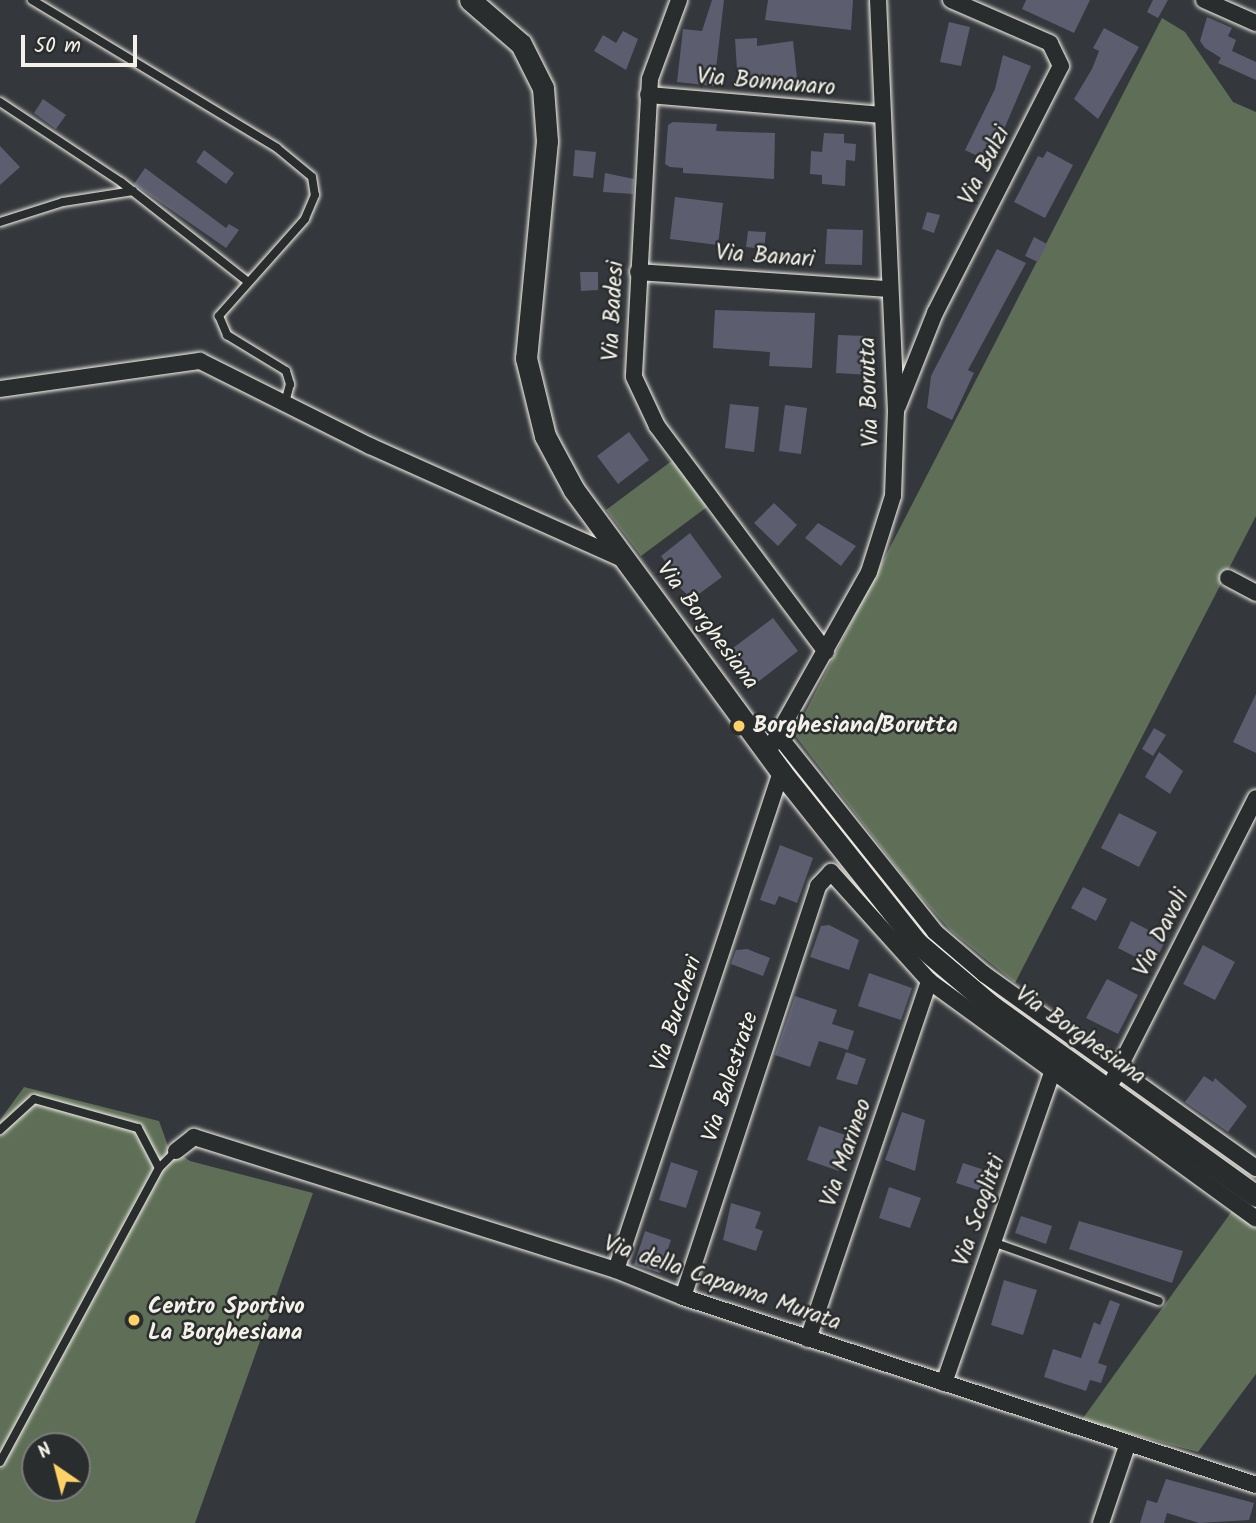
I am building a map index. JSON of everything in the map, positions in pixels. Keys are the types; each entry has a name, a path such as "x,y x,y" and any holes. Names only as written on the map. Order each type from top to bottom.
{"street":[{"name":"Via Borghesiana","path":"470,0 521,44 543,88 547,141 527,310 528,380 556,461 625,559 773,744 978,982 1056,1063 1113,1080 1254,1162"},
{"name":"Via Badesi","path":"679,0 657,50 649,95 632,354 644,405 825,652"},
{"name":"Via Borutta","path":"773,744 825,652 887,527 896,412 880,115 878,0"},
{"name":"Via Bulzi","path":"896,412 935,313 1062,60 1050,43 951,0"},
{"path":"1204,0 1256,23"},
{"name":"Via Bonnanaro","path":"649,95 880,115"},
{"name":"Via Banari","path":"638,272 888,289"},
{"path":"0,389 194,361 625,559"},
{"path":"1228,578 1256,593"},
{"name":"Via Borghesiana","path":"773,744 781,772 911,936 1113,1080 1248,1190"},
{"name":"Via Buccheri","path":"616,1270 781,772"},
{"name":"Via Davoli","path":"1113,1080 1256,798"},
{"name":"Via Borghesiana","path":"827,873 839,877 929,981 1056,1063 1256,1219"},
{"name":"Via Balestrate","path":"683,1297 818,886 827,873"},
{"name":"Via Marineo","path":"808,1339 929,981"},
{"name":"Via Scoglitti","path":"944,1383 1056,1063"},
{"name":"Via della Capanna Murata","path":"176,1151 194,1137 616,1270 683,1297 808,1339 1256,1485"},
{"path":"1248,1190 1254,1162"},
{"path":"1101,1523 1128,1443"}],"lane":[{"path":"32,0 309,173 316,190 309,213 223,306 220,325 286,371 290,384 285,403"},
{"path":"0,102 133,191 247,281"},
{"path":"0,222 63,202 133,191"},
{"path":"0,1130 34,1099 138,1128 159,1168"},
{"path":"0,1462 159,1168 176,1151"},
{"path":"993,1242 1159,1301"}],"green space":[{"path":"1162,18 1185,32 1233,102 1256,112 1256,516 1015,983 951,931 910,885 794,734"},
{"path":"673,460 707,507 641,556 606,510"},
{"name":"Centro Sportivo La Borghesiana","path":"24,1087 159,1121 168,1146 190,1161 313,1193 195,1523 0,1523 0,1120"},
{"path":"1232,1211 1256,1228 1256,1374 1198,1452 1081,1421"}],"building":[{"path":"712,0 724,0 714,86 677,82 683,29 702,31"},
{"path":"768,0 853,0 851,30 765,20"},
{"path":"1026,0 1090,0 1074,33 1022,9"},
{"path":"1153,0 1168,0 1158,18 1147,12"},
{"path":"1207,17 1232,28 1228,36 1236,40 1232,51 1256,62 1256,80 1218,63 1221,58 1205,48 1200,41"},
{"path":"949,22 970,27 961,66 940,62"},
{"path":"1104,28 1139,47 1098,119 1074,99 1092,69 1099,51 1093,48"},
{"path":"623,31 638,39 626,70 594,51 603,35 616,43"},
{"path":"757,38 757,46 793,41 798,86 738,86 735,39"},
{"path":"1003,55 1031,66 990,162 965,150 995,89"},
{"path":"43,99 66,115 56,129 34,113"},
{"path":"673,122 717,124 716,131 775,133 774,179 683,173 683,168 670,167 665,164 668,125"},
{"path":"824,133 844,134 844,143 856,144 855,161 846,160 845,186 822,184 822,175 810,174 811,151 822,152"},
{"path":"0,146 20,167 0,185"},
{"path":"204,150 234,173 226,184 196,162"},
{"path":"575,150 596,152 593,178 573,176"},
{"path":"1047,151 1073,165 1045,218 1014,202 1038,156 1043,158"},
{"path":"145,168 226,228 229,224 239,230 226,248 134,184"},
{"path":"605,173 634,179 633,194 603,192"},
{"path":"675,197 723,203 718,245 670,239"},
{"path":"927,212 940,215 934,233 922,229"},
{"path":"827,229 863,230 862,265 825,264"},
{"path":"748,231 766,232 764,249 746,247"},
{"path":"1034,237 1047,244 1038,262 1025,256"},
{"path":"997,249 1026,263 968,370 974,373 952,420 927,408 931,376"},
{"path":"580,272 598,272 598,290 581,291"},
{"path":"715,310 815,313 812,368 769,366 770,352 713,348"},
{"path":"838,335 866,336 869,375 836,373"},
{"path":"730,404 759,407 754,452 725,448"},
{"path":"785,405 807,408 801,454 779,451"},
{"path":"629,432 649,460 618,484 597,456"},
{"path":"774,503 797,525 778,546 754,523"},
{"path":"818,523 856,546 841,566 805,538"},
{"path":"690,533 722,577 692,599 665,574 671,570 661,556"},
{"path":"773,618 798,651 754,685 729,651"},
{"path":"1256,694 1256,753 1233,742"},
{"path":"1154,728 1166,735 1153,756 1142,749"},
{"path":"1159,752 1183,771 1170,794 1145,777"},
{"path":"1119,813 1157,832 1139,867 1101,848"},
{"path":"780,845 813,858 797,903 779,896 775,905 760,900"},
{"path":"1083,887 1107,899 1096,921 1071,908"},
{"path":"1131,921 1166,939 1153,966 1118,948"},
{"path":"829,925 859,940 849,970 810,957 821,926"},
{"path":"1203,945 1235,962 1215,1000 1183,984"},
{"path":"747,949 770,958 763,976 731,964 736,950"},
{"path":"869,973 912,988 901,1020 858,1006"},
{"path":"1107,979 1138,995 1118,1034 1086,1018"},
{"path":"795,996 837,1010 832,1024 854,1031 848,1050 819,1041 810,1067 775,1055"},
{"path":"846,1052 866,1059 857,1085 836,1079"},
{"path":"1204,1076 1213,1082 1215,1078 1247,1106 1228,1132 1185,1102"},
{"path":"902,1112 925,1120 915,1171 885,1160"},
{"path":"819,1126 848,1136 839,1171 807,1160"},
{"path":"671,1162 698,1171 686,1208 659,1200"},
{"path":"963,1163 991,1172 984,1192 956,1183"},
{"path":"889,1187 921,1198 910,1228 879,1218"},
{"path":"731,1203 761,1212 755,1228 763,1231 756,1251 723,1240"},
{"path":"1021,1216 1052,1226 1046,1244 1015,1233"},
{"path":"1079,1221 1183,1251 1172,1283 1069,1249"},
{"path":"645,1231 671,1240 660,1273 634,1265"},
{"path":"1004,1280 1037,1290 1023,1335 991,1325"},
{"path":"1110,1300 1120,1304 1098,1363 1107,1366 1101,1383 1090,1380 1086,1391 1044,1377 1053,1349 1081,1358 1094,1322 1100,1325"},
{"path":"1166,1479 1254,1503 1249,1520 1199,1523 1167,1513 1164,1523 1140,1523 1147,1500 1157,1503"}],"place":[{"name":"Borghesiana/Borutta","path":"739,726"},
{"name":"Centro Sportivo La Borghesiana","path":"134,1320"}]}
